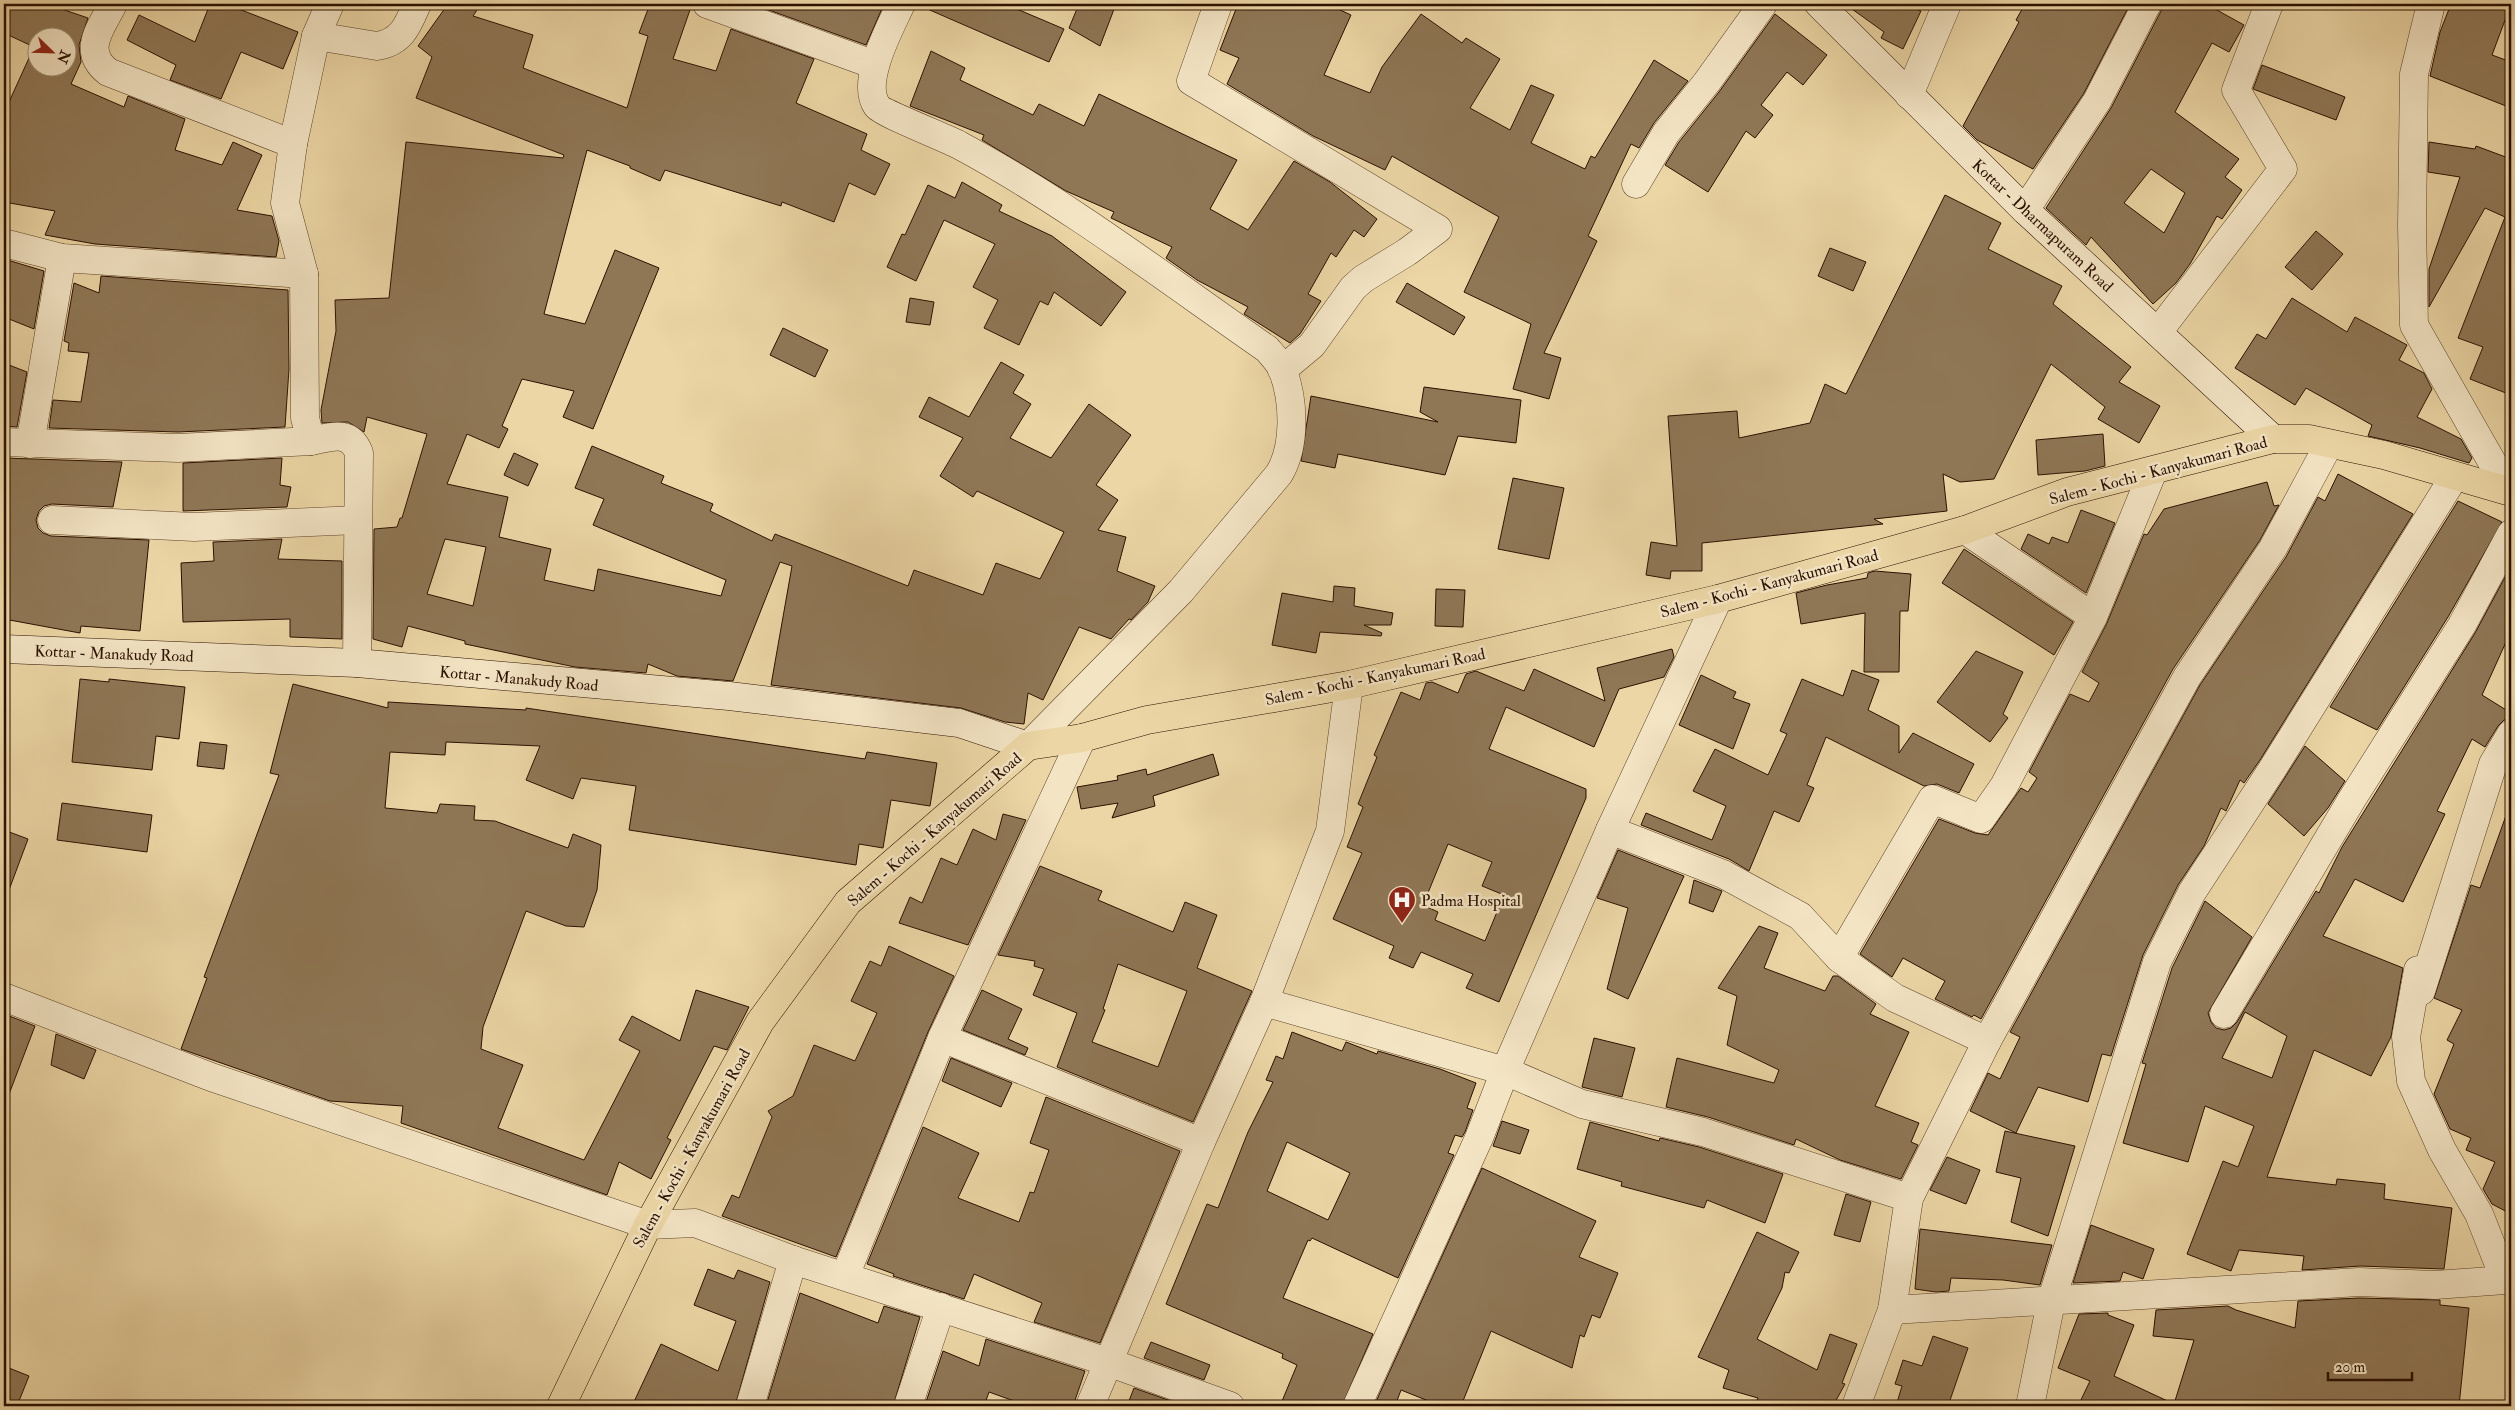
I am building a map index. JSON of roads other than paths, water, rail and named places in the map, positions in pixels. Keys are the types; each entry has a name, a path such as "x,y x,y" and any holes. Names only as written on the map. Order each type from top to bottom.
{"highway":[{"name":"Salem - Kochi - Kanyakumari Road","path":"561,1406 648,1225 760,1022 848,902 1028,746 1082,738 1146,720 1349,685 1718,600 1965,530 2067,492 2273,439 2309,440 2384,455 2454,477 2510,488"}],"street":[{"path":"113,4 96,36 95,57 99,65 108,72 292,144"},
{"path":"311,441 305,418 304,274 285,203 292,144 316,36 330,4"},
{"path":"316,36 377,46 387,44 398,39 408,27 417,4"},
{"path":"707,4 875,65"},
{"path":"901,4 875,65 871,93 878,108 957,144 1031,186 1267,349 1282,370 1290,412 1291,440 1286,462 1279,474 1181,591 1028,746"},
{"path":"1218,4 1191,81 1438,229 1363,279 1353,288 1312,345 1282,370"},
{"path":"1636,184 1666,133 1718,67 1763,4"},
{"name":"Kottar - Dharmapuram Road","path":"1819,4 2025,210 2273,439"},
{"path":"1909,95 1947,4"},
{"path":"2025,210 2097,101 2147,4"},
{"path":"2158,332 2283,169 2236,90 2268,4"},
{"path":"2431,4 2414,74 2412,225 2414,325 2510,488"},
{"path":"4,243 62,258 304,274"},
{"path":"62,258 17,443 178,448 311,441 339,435 347,437 356,446 359,453 357,663"},
{"path":"1856,1406 1892,1310 1909,1198 1987,1041 2188,678 2273,548 2329,444"},
{"path":"1839,958 1932,798 1981,819 2004,786 2093,616 2153,471"},
{"path":"2030,1406 2051,1302 2157,962 2192,892 2273,768 2454,477"},
{"path":"52,520 194,527 358,520"},
{"path":"1965,530 2093,616"},
{"path":"2224,1014 2352,799 2462,625 2511,534"},
{"path":"1357,1406 1479,1138 1505,1071 1610,830 1718,600"},
{"name":"Kottar - Manakudy Road","path":"4,649 357,663 729,696 959,723 1028,746"},
{"path":"1090,1406 1200,1142 1264,1002 1330,831 1349,685"},
{"path":"2406,1037 2493,764 2511,734"},
{"path":"845,1276 942,1038 1082,738"},
{"path":"1610,830 1722,874 1800,916 1839,958 1895,998 1987,1041"},
{"path":"1892,1310 2051,1302 2359,1282 2435,1285 2508,1281 2480,1214 2442,1150 2411,1081 2406,1037 2418,970"},
{"path":"4,996 211,1077 648,1225 695,1223 793,1260 1108,1362 1230,1406"},
{"path":"1264,1002 1505,1071 1582,1104 1703,1132 1909,1198"},
{"path":"942,1038 1200,1142"},
{"path":"750,1406 793,1260"},
{"path":"908,1406 940,1307"}],"place":[{"name":"Padma Hospital","path":"1402,924"}]}
